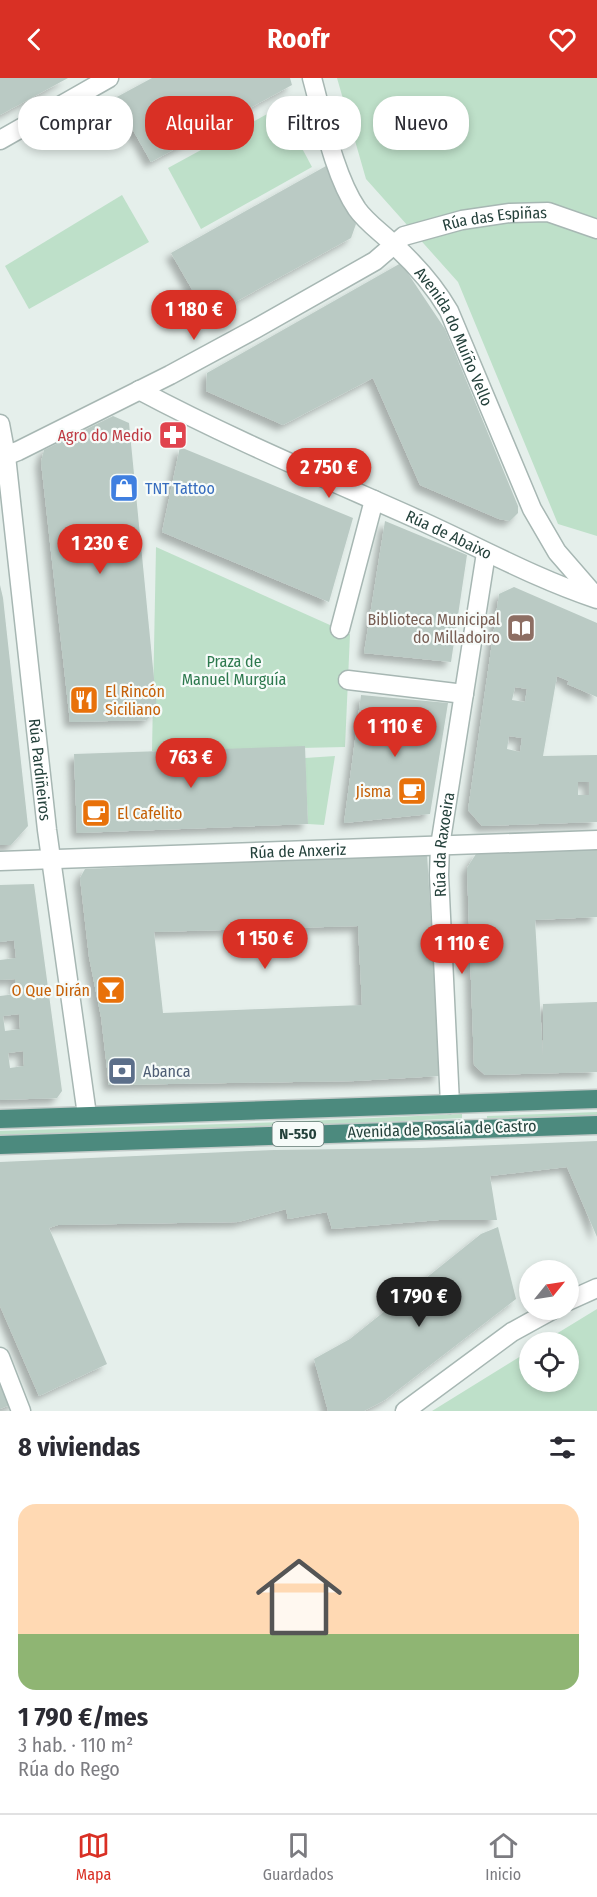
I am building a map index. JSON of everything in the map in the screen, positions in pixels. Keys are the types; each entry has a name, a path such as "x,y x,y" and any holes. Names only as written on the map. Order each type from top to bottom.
{"highway":[{"name":"Avenida de Rosalía de Castro","path":"0,1119 597,1099"},
{"name":"Avenida de Rosalía de Castro","path":"0,1145 597,1125"}],"street":[{"path":"0,140 110,78"},
{"name":"Avenida do Muíño Vello","path":"312,78 337,165 347,190 368,222 394,245 436,291 449,311 532,509 557,552 597,598"},
{"name":"Rúa das Espiñas","path":"3,457 139,390 265,324 375,261 404,236 462,220 510,213 548,212 597,229"},
{"name":"Rúa de Abaixo","path":"139,390 187,416 459,538 556,585 597,598"},
{"name":"Rúa Pardiñeiros","path":"0,424 51,860 87,1115"},
{"path":"340,629 374,500"},
{"name":"Rúa da Raxoeira","path":"450,1104 440,846 486,553"},
{"path":"348,680 464,694"},
{"name":"Rúa de Anxeriz","path":"0,861 597,840"},
{"path":"579,1296 597,1288"},
{"path":"405,1411 512,1332 534,1320"},
{"path":"0,1358 21,1411"}],"green space":[{"path":"337,78 597,78 597,536 558,524 458,282 366,179 358,150 361,150 361,96 342,96"},
{"path":"266,115 266,150 303,150 312,167 201,229 168,168 201,150 254,150 254,121"},
{"path":"122,195 149,242 29,309 5,266"},
{"name":"Praza de Manuel Murguía","path":"156,547 350,634 345,747 152,751"},
{"path":"335,756 324,825 308,824 305,758"},
{"path":"597,1112 597,1116 487,1119 487,1116"},
{"path":"462,1114 462,1118 285,1127 0,1135 0,1131"},
{"path":"597,1309 597,1411 432,1411 519,1357 519,1392 579,1392 579,1332 559,1332"}],"building":[{"path":"0,78 68,78 35,96 18,96 18,105 0,115"},
{"path":"152,78 290,78 292,85 272,96 266,96 266,99 254,106 254,96 145,96 145,150 173,150 151,162 133,130 133,96 119,96"},
{"path":"326,166 356,224 351,238 208,317 171,253"},
{"path":"401,263 445,329 518,506 518,513 510,521 499,519 420,485 373,378 283,425 206,391 207,373"},
{"path":"113,416 129,423 157,709 147,720 70,722 41,462 44,450"},
{"path":"180,447 353,518 329,602 162,532"},
{"path":"385,521 467,555 451,662 364,653"},
{"path":"0,585 28,826 11,845 0,845"},
{"path":"514,587 597,623 597,697 567,684 569,681 557,676 543,756 597,755 597,822 482,826 468,810 499,594","holes":["515,687 527,689 525,702 512,700","509,736 522,738 520,752 507,749","578,782 589,782 589,795 578,795"]},
{"path":"361,695 448,703 430,814 344,823"},
{"path":"305,746 308,824 77,833 74,754"},
{"path":"597,847 597,917 535,920 543,1056 543,1004 597,1002 597,1072 485,1075 474,1065 467,868 476,854"},
{"path":"427,853 440,1076 355,1081 109,1085 101,1017 89,957 80,878 85,869","holes":["358,926 362,1005 163,1013 154,932"]},
{"path":"34,884 62,1091 57,1098 0,1100 0,996 16,994 15,979 0,980 0,960 16,958 14,940 0,942 0,885","holes":["19,1014 20,1029 5,1031 3,1016","23,1051 24,1066 10,1068 8,1053"]},
{"path":"597,1141 597,1237 567,1167 490,1176 497,1220 439,1220 332,1229 327,1212 288,1219 286,1209 238,1222 58,1225 49,1228 107,1364 39,1396 0,1306 0,1162 274,1150 421,1148"},
{"path":"498,1227 516,1299 385,1400 364,1411 328,1411 314,1359 350,1339 481,1234"},
{"path":"0,1363 17,1402 0,1409"}],"place":[{"name":"Agro do Medio","path":"173,435"},
{"name":"TNT Tattoo","path":"124,488"},
{"name":"Biblioteca Municipal do Milladoiro","path":"521,628"},
{"name":"El Rincón Siciliano","path":"84,700"},
{"name":"Jisma","path":"412,791"},
{"name":"El Cafelito","path":"96,813"},
{"name":"O Que Dirán","path":"111,990"},
{"name":"Abanca","path":"122,1071"}]}
